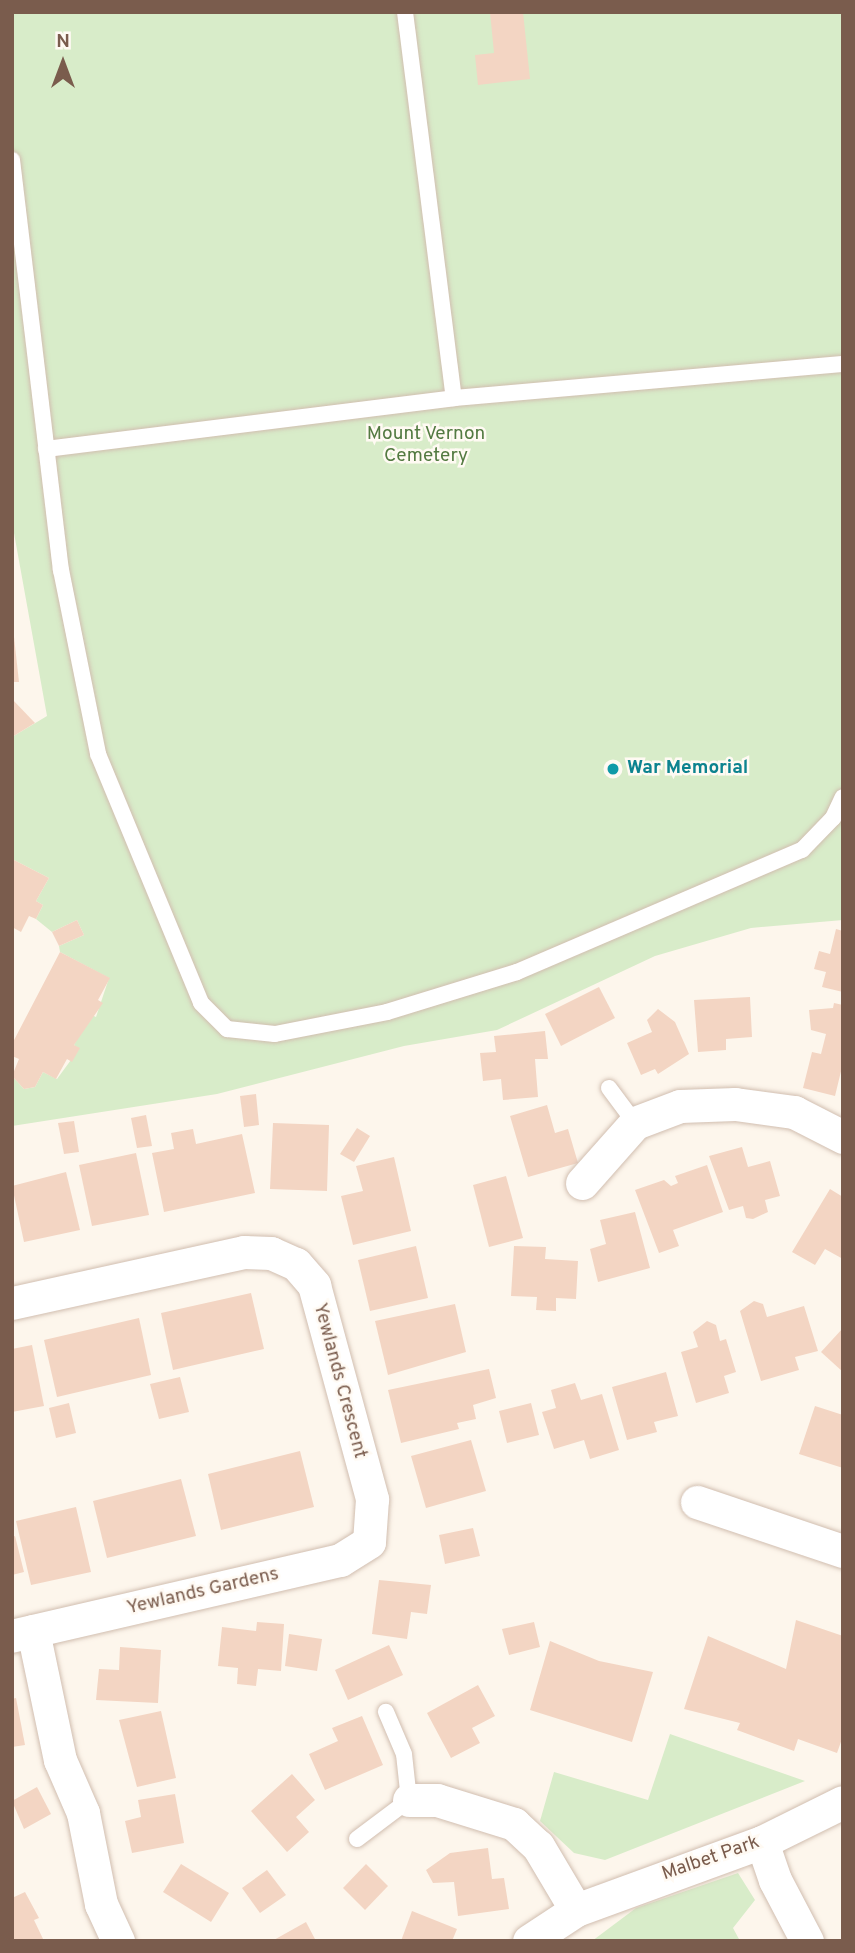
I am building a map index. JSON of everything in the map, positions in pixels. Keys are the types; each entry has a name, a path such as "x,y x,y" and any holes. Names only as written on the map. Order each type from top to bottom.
{"street":[{"path":"582,1183 635,1123 680,1106 735,1104 794,1112 843,1137"},
{"name":"Yewlands Crescent","path":"12,1303 244,1252 271,1254 296,1264 314,1285 372,1499 369,1542"},
{"path":"696,1502 843,1551"},
{"name":"Yewlands Gardens","path":"118,1941 101,1904 83,1813 60,1760 22,1634 340,1560 369,1542"},
{"path":"410,1800 437,1800 514,1824 538,1846 576,1910"},
{"name":"Malbet Park","path":"529,1941 576,1910 762,1842 843,1802"},
{"path":"762,1842 807,1941"}],"lane":[{"path":"405,12 454,398"},
{"path":"12,160 61,570 98,754 201,1003 227,1029 288,1032 387,1012 517,972 802,850 833,818 843,797"},
{"path":"47,449 454,398 843,364"},
{"path":"609,1088 635,1123"},
{"path":"357,1839 410,1800 404,1754 386,1712"}],"green space":[{"name":"Mount Vernon Cemetery","path":"12,12 843,12 843,920 751,928 655,956 497,1030 404,1046 217,1094 12,1126 12,1076 24,1089 35,1087 43,1072 57,1079 79,1049 74,1045 90,1014 96,1017 109,978 60,952 59,946 84,935 77,920 52,932 36,919 43,905 36,901 49,878 12,859 12,737 47,716 12,522"},
{"path":"670,1734 805,1781 605,1860 574,1853 540,1821 554,1772 648,1800"},
{"path":"738,1873 755,1900 733,1928 740,1941 592,1941 636,1908"}],"building":[{"path":"490,12 523,12 530,79 478,85 475,55 494,53"},
{"path":"12,619 19,682 12,682"},
{"path":"12,699 35,723 12,737"},
{"path":"12,859 49,878 36,901 43,905 36,919 29,916 21,932 12,927"},
{"path":"77,920 84,935 59,946 52,932"},
{"path":"836,929 843,931 843,992 822,987 826,972 814,969 819,951 830,954"},
{"path":"60,952 110,978 98,1000 103,1003 74,1045 80,1048 72,1062 67,1059 56,1079 43,1072 35,1087 24,1089 12,1076 19,1059 12,1056 12,1044"},
{"path":"599,987 615,1018 561,1046 545,1014"},
{"path":"750,997 752,1037 726,1039 726,1050 698,1052 694,1000"},
{"path":"834,1003 843,1005 843,1063 835,1096 803,1088 812,1052 821,1054 826,1034 811,1030 809,1010 833,1008"},
{"path":"658,1009 675,1022 689,1054 658,1074 655,1069 641,1075 627,1043 652,1032 647,1020"},
{"path":"545,1031 548,1059 535,1059 538,1097 503,1100 501,1079 483,1081 480,1053 496,1052 494,1036"},
{"path":"256,1094 259,1125 244,1127 240,1096"},
{"path":"547,1105 555,1133 568,1129 578,1163 528,1177 510,1116"},
{"path":"146,1115 152,1146 137,1148 131,1118"},
{"path":"74,1121 79,1152 64,1154 58,1123"},
{"path":"273,1123 329,1125 327,1191 270,1189"},
{"path":"357,1128 370,1136 354,1162 340,1154"},
{"path":"193,1129 196,1144 242,1134 255,1193 164,1212 152,1153 174,1149 171,1133"},
{"path":"742,1147 748,1167 770,1161 780,1196 765,1200 768,1212 753,1219 746,1218 743,1206 729,1210 709,1156"},
{"path":"136,1153 149,1215 92,1226 79,1165"},
{"path":"394,1157 411,1231 353,1245 341,1196 363,1191 356,1166"},
{"path":"707,1165 723,1212 673,1230 679,1246 659,1253 635,1190 664,1180 671,1186 678,1183 675,1176"},
{"path":"66,1172 80,1230 24,1242 12,1186"},
{"path":"506,1176 523,1238 489,1247 473,1185"},
{"path":"830,1189 843,1197 843,1259 825,1249 815,1265 792,1252"},
{"path":"635,1212 650,1268 598,1282 590,1249 606,1244 600,1220"},
{"path":"416,1246 428,1298 370,1311 358,1260"},
{"path":"514,1246 546,1247 545,1259 578,1261 576,1299 556,1298 556,1311 536,1310 537,1297 511,1296"},
{"path":"251,1293 264,1349 173,1370 161,1313"},
{"path":"754,1301 763,1304 767,1317 804,1306 818,1351 795,1357 799,1370 761,1381 740,1311"},
{"path":"455,1304 466,1352 388,1375 375,1321"},
{"path":"139,1318 151,1375 57,1397 44,1340"},
{"path":"707,1321 716,1325 720,1341 726,1339 736,1372 724,1376 729,1393 696,1403 681,1352 698,1347 693,1332"},
{"path":"843,1328 843,1372 821,1352"},
{"path":"32,1345 44,1406 12,1412 12,1349"},
{"path":"489,1369 496,1398 473,1405 476,1419 457,1423 459,1429 401,1443 388,1390"},
{"path":"666,1372 678,1416 654,1422 657,1432 627,1440 612,1387"},
{"path":"180,1377 189,1412 159,1419 150,1384"},
{"path":"575,1383 581,1400 602,1394 619,1450 590,1459 584,1440 554,1449 542,1412 556,1408 551,1390"},
{"path":"69,1403 76,1433 56,1438 49,1408"},
{"path":"531,1403 539,1435 507,1443 499,1411"},
{"path":"815,1406 843,1415 843,1468 799,1454"},
{"path":"471,1440 486,1491 426,1508 411,1456"},
{"path":"300,1451 314,1507 221,1530 208,1474"},
{"path":"181,1479 196,1536 107,1558 93,1501"},
{"path":"76,1507 91,1572 31,1585 16,1521"},
{"path":"473,1528 480,1556 445,1564 439,1535"},
{"path":"15,1536 24,1572 12,1575 12,1537"},
{"path":"379,1580 431,1585 427,1614 411,1612 407,1639 372,1634"},
{"path":"796,1620 843,1636 843,1736 837,1753 798,1739 794,1751 737,1730 740,1723 684,1709 708,1636 786,1669"},
{"path":"257,1622 284,1624 281,1671 258,1669 256,1686 237,1684 238,1668 218,1666 222,1627 256,1631"},
{"path":"534,1622 540,1647 509,1655 502,1629"},
{"path":"289,1634 322,1639 317,1671 285,1666"},
{"path":"550,1641 599,1661 653,1672 632,1742 530,1710"},
{"path":"389,1645 403,1675 348,1700 335,1670"},
{"path":"120,1647 161,1650 158,1703 96,1700 99,1669 119,1670"},
{"path":"478,1685 495,1716 472,1728 480,1743 451,1758 427,1713"},
{"path":"16,1698 25,1745 12,1747 12,1699"},
{"path":"161,1711 176,1778 137,1787 119,1720"},
{"path":"362,1716 383,1765 325,1790 309,1754 338,1741 332,1728"},
{"path":"292,1774 315,1800 296,1817 309,1832 287,1852 251,1811"},
{"path":"37,1787 51,1814 24,1829 12,1801"},
{"path":"175,1794 184,1843 132,1853 125,1821 141,1817 138,1800"},
{"path":"488,1848 492,1879 504,1878 509,1909 458,1916 454,1882 433,1883 426,1870 450,1853"},
{"path":"181,1864 229,1893 211,1922 163,1892"},
{"path":"366,1864 388,1886 365,1910 343,1888"},
{"path":"267,1870 286,1895 260,1913 242,1888"},
{"path":"25,1892 39,1918 34,1920 44,1941 12,1941 12,1898"},
{"path":"412,1911 457,1929 452,1941 401,1941"},
{"path":"306,1922 316,1941 272,1941"}],"place":[{"name":"War Memorial","path":"613,769"}]}
